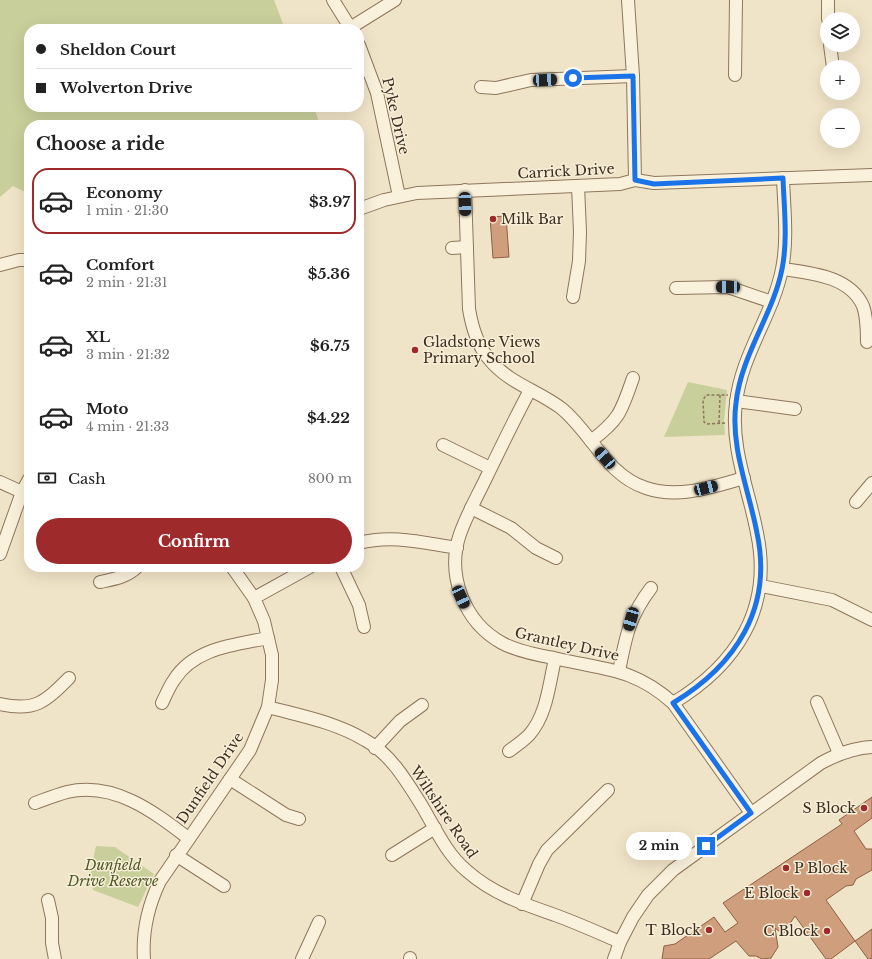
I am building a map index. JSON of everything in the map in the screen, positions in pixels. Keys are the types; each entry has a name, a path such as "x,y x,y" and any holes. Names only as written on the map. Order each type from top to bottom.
{"street":[{"path":"333,0 348,24"},
{"path":"356,24 395,0"},
{"path":"628,0 633,76 635,180"},
{"path":"735,75 736,0"},
{"path":"828,0 828,12"},
{"name":"Pyke Drive","path":"364,56 377,93 398,196"},
{"path":"481,87 496,88 531,80 633,76"},
{"name":"Carrick Drive","path":"364,207 398,196 417,193 620,184 635,180 654,184 872,175"},
{"path":"673,703 699,686 713,674 729,656 748,625 761,586 761,555 734,424 732,398 772,302 783,268 785,230 783,178"},
{"path":"573,297 579,261 580,232 578,186"},
{"path":"465,190 469,309 477,340 487,358 497,369 509,379 560,408 569,416 612,466 624,477 644,488 655,491 676,493 706,488 744,478"},
{"path":"452,248 467,247"},
{"path":"0,265 24,260"},
{"path":"783,268 833,280 845,286 856,295 863,306 866,322 867,342"},
{"path":"676,288 728,287 772,302"},
{"path":"590,442 609,427 617,417 633,378"},
{"name":"Grantley Drive","path":"530,390 490,468 460,534 455,564 457,583 461,597 469,611 482,627 503,643 521,650 555,659 619,671 634,676 657,689 673,703 751,813"},
{"path":"732,398 795,409"},
{"path":"443,445 490,468"},
{"path":"0,482 22,492"},
{"path":"856,502 872,483"},
{"path":"0,554 24,488"},
{"path":"471,508 511,528 536,548 556,558"},
{"path":"364,542 382,538 396,538 457,548"},
{"path":"100,582 132,572"},
{"name":"Dunfield Drive","path":"144,959 145,921 151,900 160,880 250,750 268,707 272,680 272,655 264,621 254,598 236,572"},
{"path":"254,598 301,572"},
{"path":"343,572 359,605 364,627"},
{"path":"761,586 832,600 872,620"},
{"path":"619,671 631,619 637,606 651,588"},
{"path":"162,703 174,680 195,658 212,650 268,638"},
{"path":"509,751 529,735 539,719 544,705 555,659"},
{"path":"0,704 14,707 32,707 54,694 69,678"},
{"path":"817,702 840,753"},
{"path":"375,748 400,721 422,706"},
{"name":"Wiltshire Road","path":"268,707 337,726 367,740 388,758 407,782 435,828 465,870 493,891 522,904 557,916 620,942"},
{"path":"614,959 620,942 633,917 648,895 668,875 821,763 840,753 857,748 872,747"},
{"path":"230,779 286,815 299,819"},
{"path":"35,803 68,792 80,790 100,791 124,796 153,812 188,838"},
{"path":"522,904 533,876 547,850 608,790"},
{"path":"392,854 435,828"},
{"path":"176,855 224,886"},
{"path":"48,900 52,918 52,943 55,959"},
{"path":"302,959 319,922"}],"path":[{"path":"726,423 705,423 703,420 702,410 705,396 720,395 732,398"},
{"path":"719,423 720,395"}],"green space":[{"path":"0,0 274,0 283,24 24,24 24,112 316,112 318,120 24,120 24,192 13,186 0,197"},
{"path":"688,382 727,390 724,421 725,435 664,437"},
{"name":"Dunfield Drive Reserve","path":"96,846 115,847 154,874 138,907 93,890 90,875"}],"building":[{"path":"506,216 509,257 493,258 490,217"},
{"path":"872,797 872,818 854,831 866,849 872,849 872,870 856,879 853,885 846,886 826,900 855,941 831,959 826,959 795,916 783,934 775,928 778,947 771,958 762,959 756,956 749,956 736,941 709,959 662,959 664,946 675,944 714,917 725,932 738,923 723,903 842,824 839,820"},
{"path":"872,929 872,959 868,959 855,941"}],"place":[{"name":"Milk Bar","path":"493,219"},
{"name":"Gladstone Views Primary School","path":"415,350"},
{"name":"S Block","path":"864,808"},
{"name":"P Block","path":"786,868"},
{"name":"E Block","path":"807,893"},
{"name":"T Block","path":"709,930"},
{"name":"C Block","path":"827,931"}],"route":[{"path":"573,78 633,76 635,180 654,184 783,178 785,230 783,268 772,302 741,379 736,401 734,424 739,457 761,555 761,586 755,609 738,645 713,674 694,690 673,703 751,813 706,846"}]}
